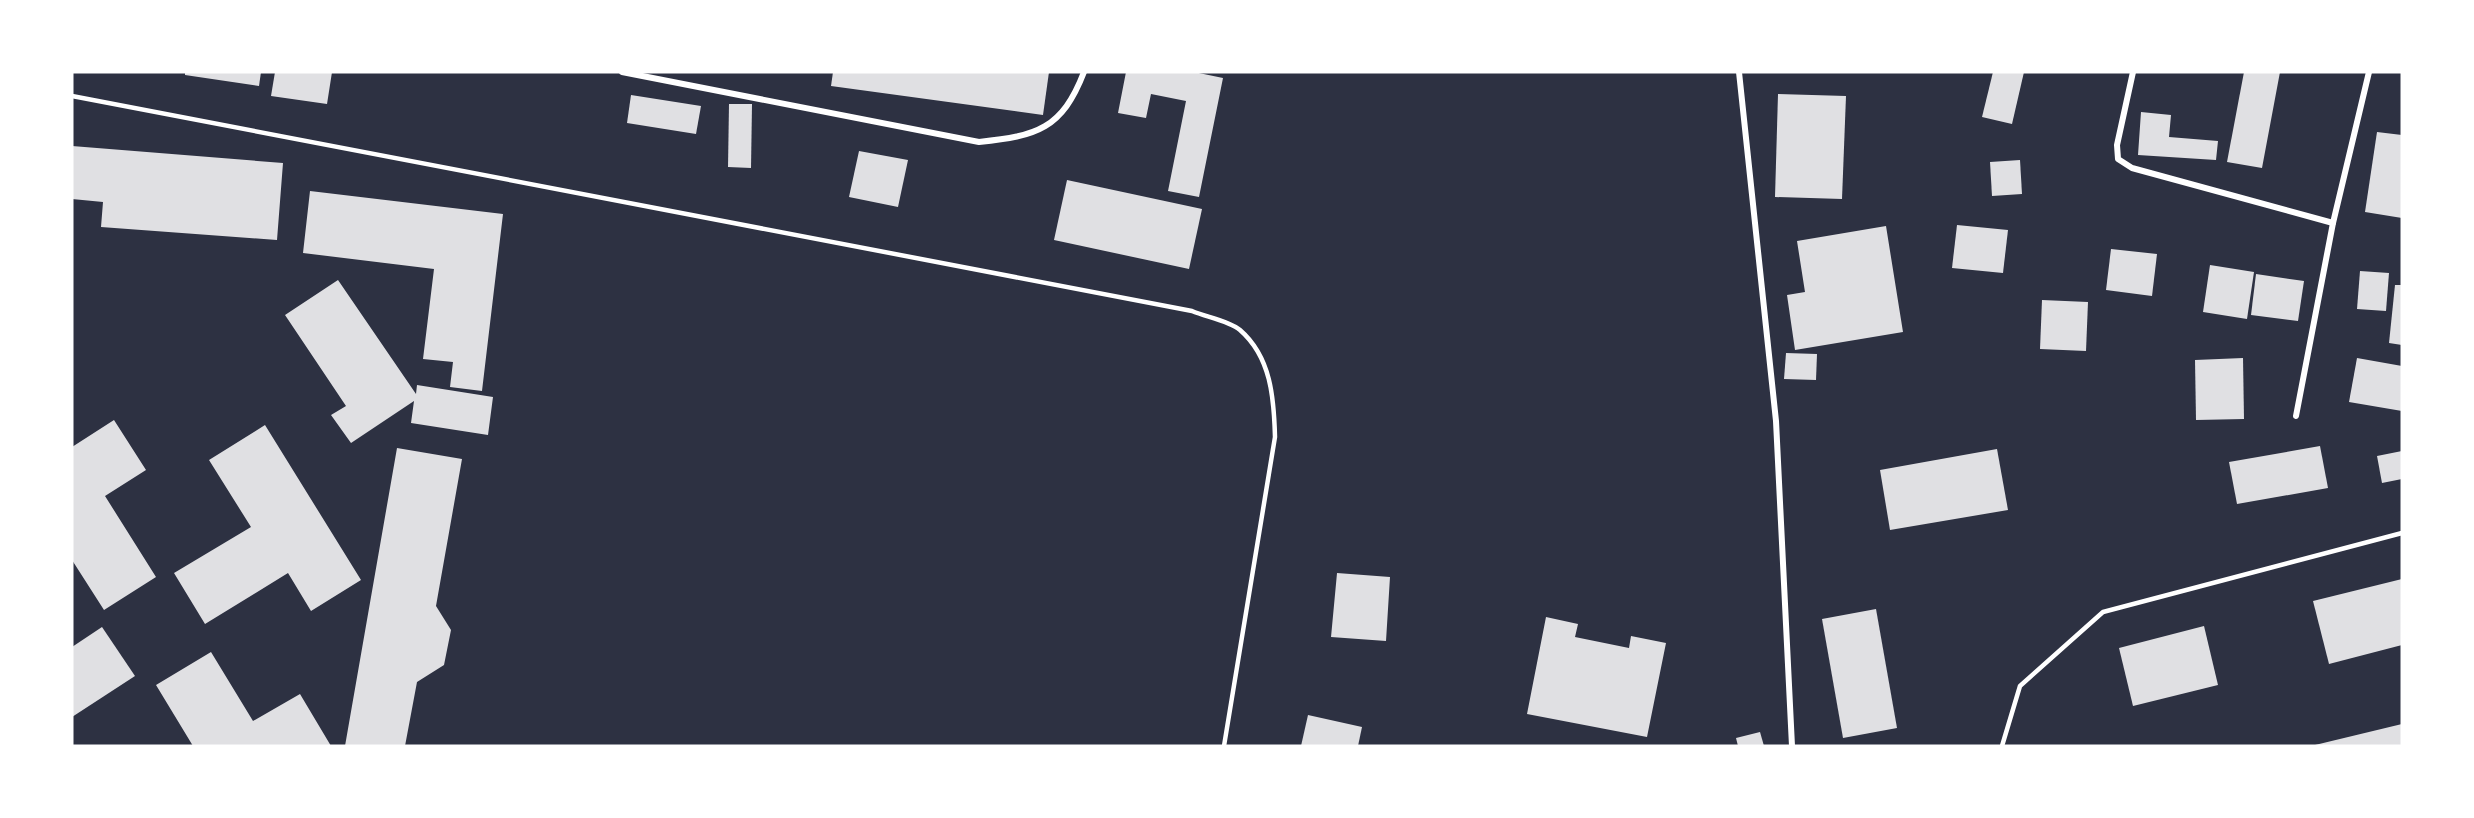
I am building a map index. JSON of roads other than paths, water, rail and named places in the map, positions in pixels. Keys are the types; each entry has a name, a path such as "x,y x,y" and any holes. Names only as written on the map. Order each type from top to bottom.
{"street":[{"path":"622,72 980,142 1017,138 1052,124 1074,96 1084,72"},
{"path":"1739,72 1776,421 1792,746"},
{"path":"2133,72 2117,145 2118,159 2132,168 2333,223"},
{"path":"2296,416 2333,223 2369,72"}],"lane":[{"path":"72,96 1192,311 1239,329 1262,358 1274,395 1275,437 1224,746"},
{"path":"2002,746 2020,686 2103,612 2402,533"}]}
